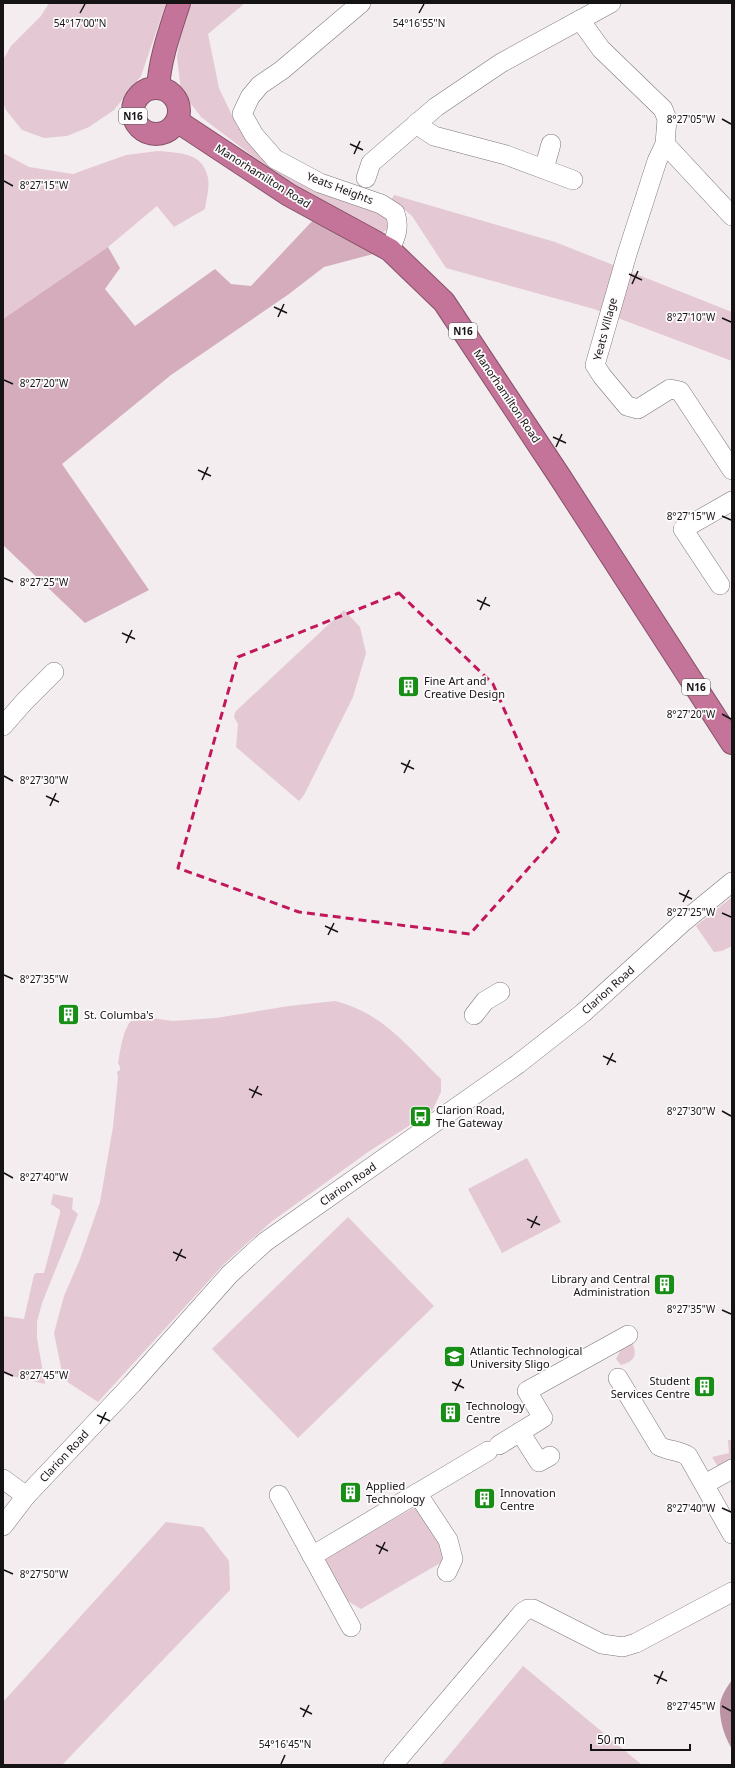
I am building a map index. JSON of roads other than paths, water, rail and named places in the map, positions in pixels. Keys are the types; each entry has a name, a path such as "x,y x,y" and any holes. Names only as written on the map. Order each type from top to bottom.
{"highway":[{"path":"177,121 179,107 176,100 172,94 158,88 159,70 163,53 179,3"},
{"name":"N16","path":"158,88 146,90 136,99 133,114 135,121 145,132 152,134 167,132 177,121"},
{"name":"Manorhamilton Road","path":"177,121 289,195 390,250 444,302 552,464 732,743"}],"street":[{"name":"Yeats Heights","path":"362,3 282,70 260,85 250,97 242,114 254,135 275,159 320,183 381,204 395,213 398,223 397,236 390,250"},
{"path":"366,178 371,163 436,107 501,63 611,3"},
{"name":"Yeats Village","path":"580,20 601,49 663,109 667,119 665,144 657,161 612,303 595,365 626,406 638,409 670,389 680,391 732,470"},
{"path":"418,122 422,128 434,136 506,155 573,180"},
{"path":"544,169 551,144"},
{"path":"665,144 732,216"},
{"path":"720,585 683,529 732,501"},
{"path":"3,726 24,702 54,672"},
{"name":"Clarion Road","path":"3,1526 26,1496 122,1396 230,1274 265,1242 518,1064 583,1013 682,923 732,882"},
{"path":"474,1015 485,1002 500,992"},
{"path":"312,1556 544,1418 527,1391 628,1335"},
{"path":"618,1378 659,1446 665,1450 681,1452 688,1456 732,1534"},
{"path":"520,1432 547,1457"},
{"path":"705,1484 732,1469"},
{"path":"3,1479 26,1496"},
{"path":"417,1493 448,1540 453,1559 447,1572"},
{"path":"279,1495 351,1627"},
{"path":"393,1765 523,1612 528,1609 533,1609 602,1644 623,1647 636,1643 732,1592"}],"place":[{"name":"Fine Art and Creative Design","path":"409,687"},
{"name":"St. Columba's","path":"68,1015"},
{"name":"Clarion Road, The Gateway","path":"420,1116"},
{"name":"Library and Central Administration","path":"665,1285"},
{"name":"Atlantic Technological University Sligo","path":"455,1357"},
{"name":"Student Services Centre","path":"705,1387"},
{"name":"Technology Centre","path":"451,1412"},
{"name":"Applied Technology","path":"350,1492"},
{"name":"Innovation Centre","path":"485,1499"}]}
